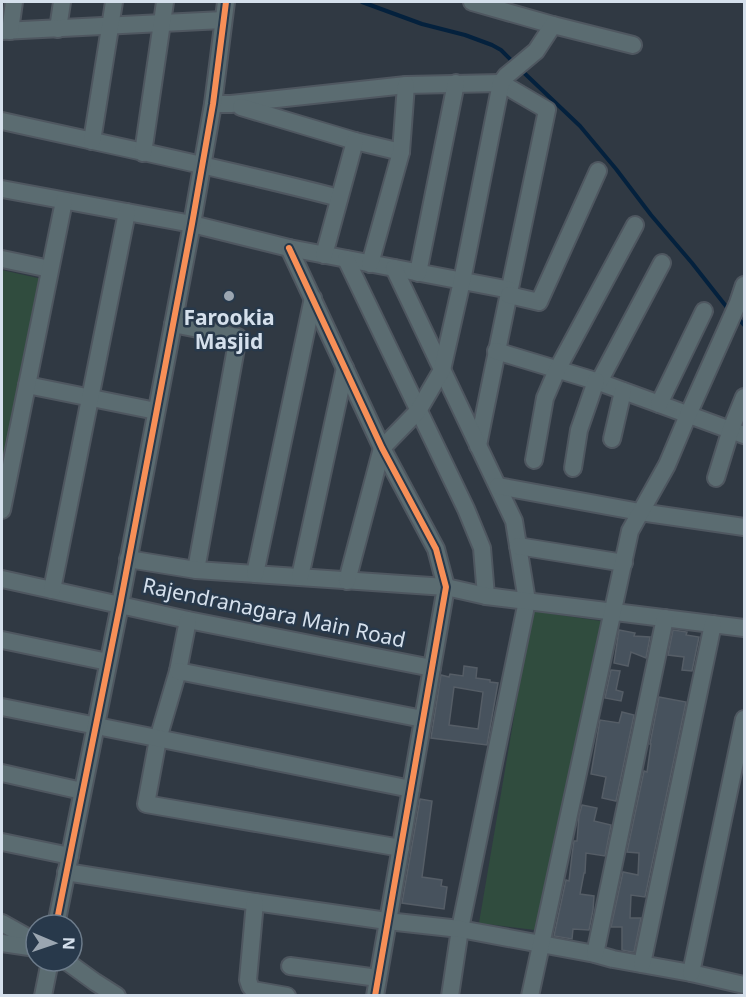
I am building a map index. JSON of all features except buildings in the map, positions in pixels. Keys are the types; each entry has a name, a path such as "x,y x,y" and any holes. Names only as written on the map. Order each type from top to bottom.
{"street":[{"path":"14,2 6,31 223,21"},
{"path":"58,29 62,2"},
{"path":"92,141 114,2"},
{"path":"143,153 165,2"},
{"path":"58,913 120,605 192,224 213,104 226,2"},
{"path":"472,2 633,45"},
{"path":"347,581 382,448 418,411 442,370 507,77 536,51 553,25"},
{"path":"213,104 507,77 547,110 478,446"},
{"path":"418,273 456,83"},
{"path":"370,264 401,152 406,85"},
{"path":"231,104 355,141 401,152"},
{"path":"2,121 262,178 339,198"},
{"path":"324,255 355,141"},
{"path":"2,189 192,224 289,248 462,281 539,302 598,171"},
{"path":"2,508 64,201"},
{"path":"52,590 127,212"},
{"path":"534,460 545,398 557,370 635,225"},
{"path":"289,248 382,448 436,549 446,587 375,996"},
{"path":"346,259 466,509 482,548 486,596"},
{"path":"2,260 50,269"},
{"path":"573,468 579,430 597,381 662,263"},
{"path":"394,268 514,521 527,601 460,929 450,996"},
{"path":"530,996 630,531 667,465 725,334 744,285"},
{"path":"255,574 313,298"},
{"path":"659,404 704,311"},
{"path":"173,324 238,337 196,570"},
{"path":"496,351 597,381 738,432"},
{"path":"300,577 345,368"},
{"path":"27,385 156,411"},
{"path":"612,439 623,391"},
{"path":"716,478 738,432 744,397"},
{"path":"498,486 640,512 744,527"},
{"path":"518,546 624,563"},
{"path":"128,559 196,570 446,587 486,596 744,628"},
{"name":"Rajendranagara Main Road","path":"2,579 188,620 432,668"},
{"path":"595,954 665,618"},
{"path":"188,620 178,671 158,739 146,804 401,848"},
{"path":"642,964 713,624"},
{"path":"2,640 108,662"},
{"path":"178,671 423,719"},
{"path":"2,707 411,789"},
{"path":"691,973 744,719"},
{"path":"2,773 82,790"},
{"path":"2,842 68,864 255,902 460,929 744,982"},
{"path":"255,902 248,980 250,986 254,990 287,996"},
{"path":"2,923 24,935"},
{"path":"2,943 24,946"},
{"path":"290,966 378,978"},
{"path":"44,996 48,973"},
{"path":"78,973 94,989 117,996"}],"green space":[{"path":"2,270 42,279 2,469"},
{"path":"532,611 601,621 535,930 479,923"}],"waterway":[{"path":"362,2 422,24 465,35 492,45 501,50 515,64"},
{"path":"520,69 580,126 729,310"},
{"path":"737,317 744,325"}],"cycle path":[{"path":"58,913 120,605 192,224 213,104 226,2"},
{"path":"289,248 382,448 436,549 446,587 375,996"}],"place":[{"name":"Farookia Masjid","path":"229,296"}]}
